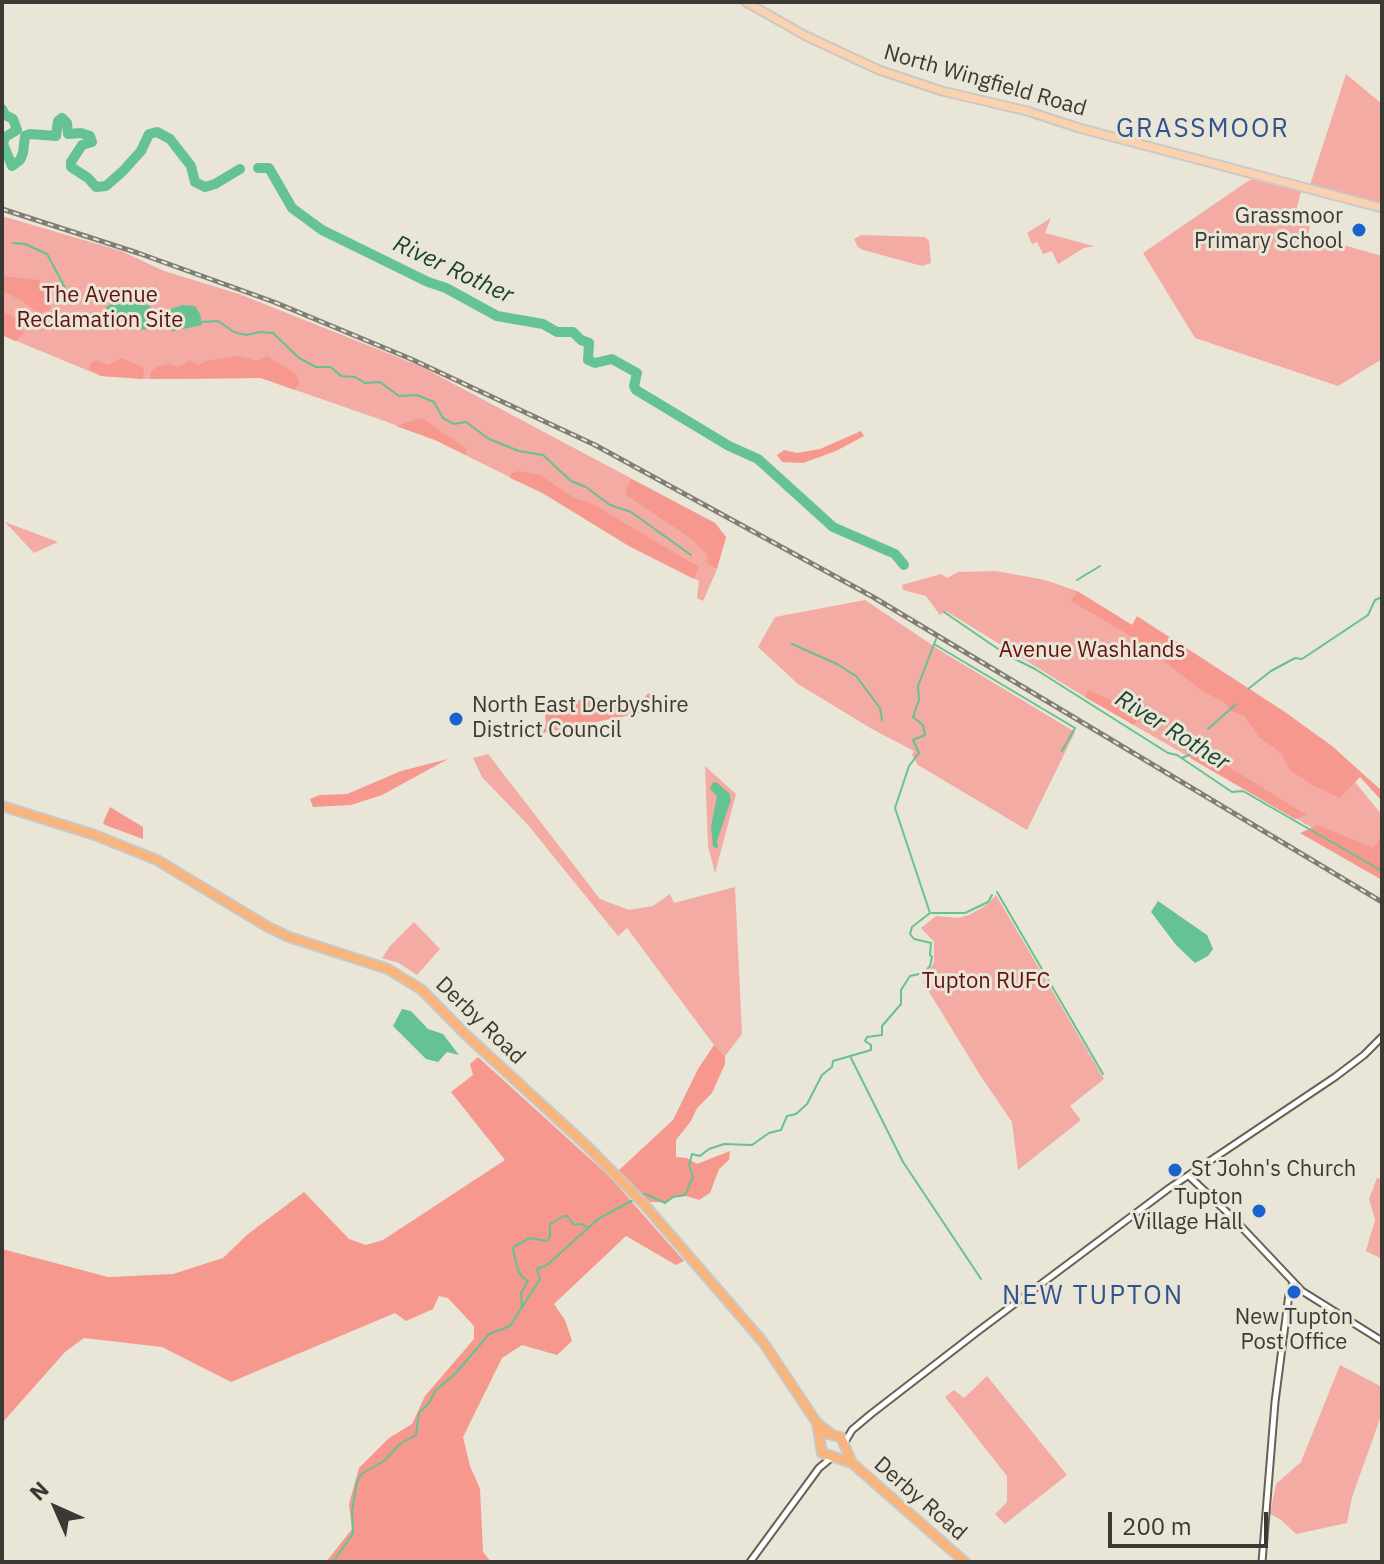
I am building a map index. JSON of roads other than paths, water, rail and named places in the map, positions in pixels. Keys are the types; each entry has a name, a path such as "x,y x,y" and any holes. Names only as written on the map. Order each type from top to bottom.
{"highway":[{"name":"Derby Road","path":"2,806 118,844 187,877 289,937 364,960 408,980 422,990 643,1203 763,1342 817,1423 839,1440"},
{"name":"Derby Road","path":"817,1423 821,1440 830,1456"},
{"path":"821,1440 839,1440"},
{"path":"839,1440 830,1456 852,1463"},
{"path":"839,1440 852,1463"},
{"name":"Derby Road","path":"852,1463 965,1562"}],"main road":[{"name":"North Wingfield Road","path":"746,2 806,36 879,70 942,91 1027,111 1131,142 1382,208"}],"street":[{"path":"839,1440 977,1332 1189,1176 1335,1077 1381,1041"},
{"path":"1189,1176 1302,1291 1382,1341"},
{"path":"1262,1562 1275,1402 1293,1283"},
{"path":"750,1562 830,1456"}],"waterway":[{"name":"River Rother","path":"2,109 5,115 13,119 17,130 5,137 3,144 12,166 20,160 25,136 56,136 58,121 62,118 67,123 68,134 90,136 92,142 82,145 71,167 96,187 106,186 123,171 141,151 149,134 157,132 170,139 191,166 195,182 205,187 240,169"},
{"name":"River Rother","path":"258,168 269,168 292,208 322,230 446,288 497,316 543,324 557,332 573,332 589,343 588,360 595,363 612,359 637,373 636,390 729,446 758,459 833,527 895,554 904,565"},
{"path":"13,243 25,244 47,254 70,297 78,302"},
{"path":"202,322 218,321 234,332 246,335 273,333 299,358 316,367 331,367 341,376 355,377 365,383 380,382 399,396 417,395 434,402 443,418 454,424 466,422 489,439 519,451 543,455 571,481 586,487 610,505 631,512 691,555"},
{"path":"1077,580 1100,566"},
{"path":"1248,689 1271,671 1295,658 1302,659 1368,615 1375,600 1382,597"},
{"name":"River Rother","path":"944,612 1007,655 1035,669 1168,753 1177,755 1232,792 1243,791 1382,871"},
{"path":"640,1195 646,1194 665,1203 673,1197 685,1195 693,1177 689,1166 692,1154 700,1156 724,1144 752,1145 769,1133 781,1130 787,1116 796,1114 807,1104 833,1061 871,1050 871,1045 865,1041 867,1037 882,1035 882,1026 901,1004 901,990 910,976 924,973 930,966 931,943 914,939 910,934 912,927 930,913 895,808 909,766 919,753 913,740 925,735 923,725 913,717 919,700 918,686 936,639"},
{"path":"792,644 856,676 880,708 882,720"},
{"path":"934,644 1075,728 1062,751"},
{"path":"1208,729 1236,704"},
{"path":"1182,758 1196,752"},
{"path":"997,892 1103,1074"},
{"path":"932,913 965,913 988,902 992,895"},
{"path":"851,1058 903,1162 981,1279"},
{"path":"333,1562 353,1533 352,1511 361,1474 384,1461 400,1444 416,1435 419,1413 435,1391 456,1373 489,1334 510,1326 540,1279 537,1269 547,1265 598,1219 635,1199"},
{"path":"522,1308 521,1293 528,1281 518,1270 513,1250 515,1246 530,1238 547,1241 550,1224 564,1216 574,1225 586,1227"}],"railway":[{"path":"2,209 274,302 411,359 595,445 873,597 1382,902"}],"place":[{"name":"Grassmoor Primary School","path":"1359,230"},
{"name":"North East Derbyshire District Council","path":"456,719"},
{"name":"St John's Church","path":"1175,1170"},
{"name":"Tupton Village Hall","path":"1259,1211"},
{"name":"New Tupton Post Office","path":"1294,1292"}],"district":[{"name":"GRASSMOOR","path":"1203,129"},
{"name":"NEW TUPTON","path":"1093,1296"}],"park label":[{"name":"The Avenue Reclamation Site","path":"100,308"},
{"name":"Avenue Washlands","path":"1092,651"},
{"name":"Tupton RUFC","path":"986,982"}]}
